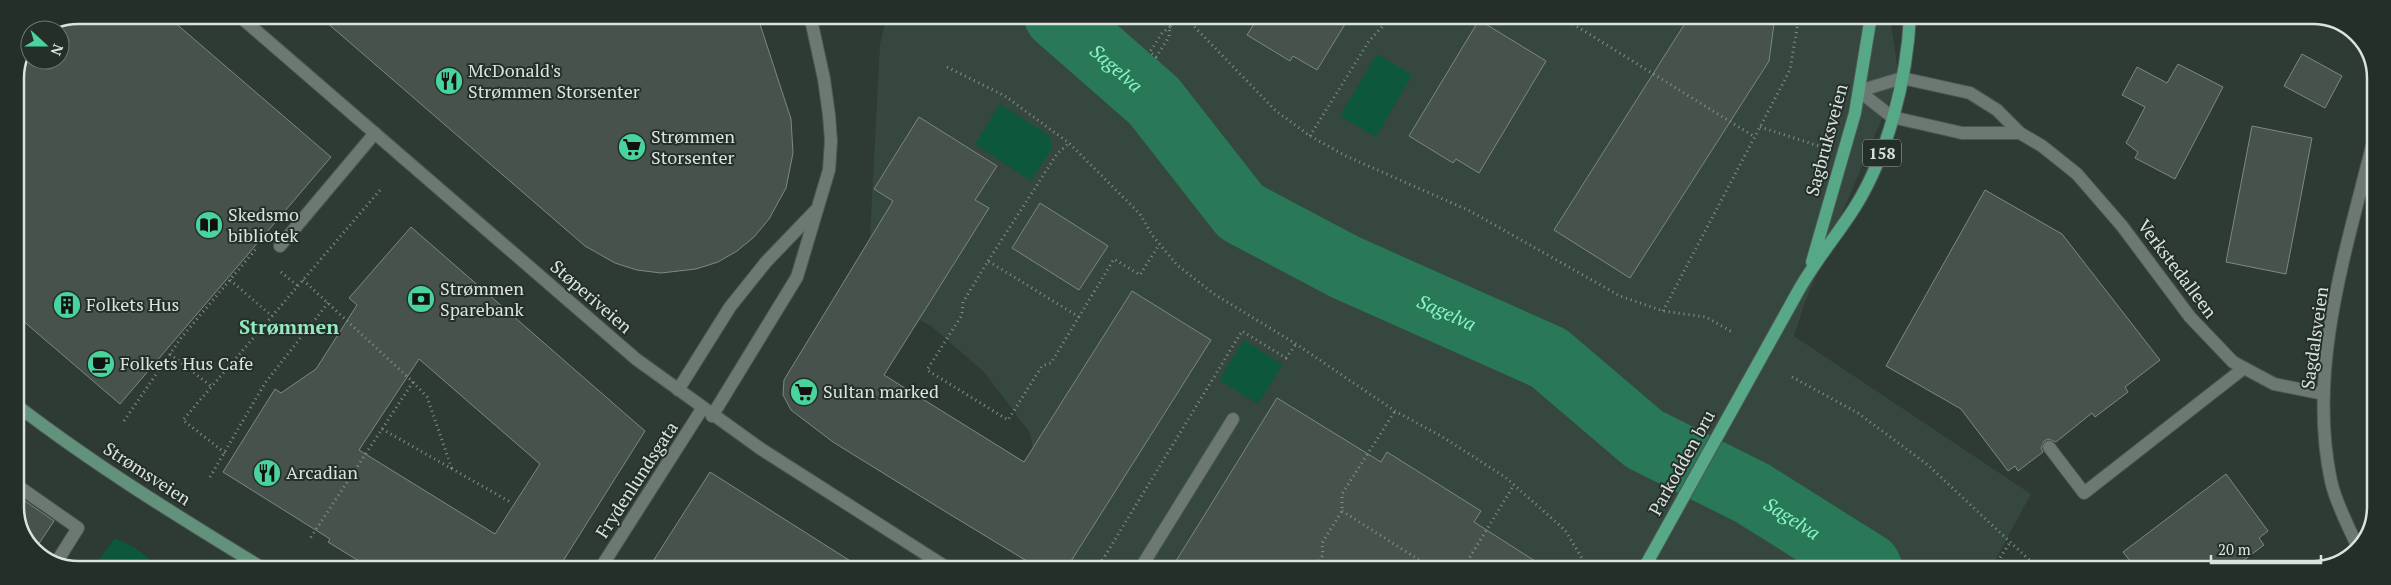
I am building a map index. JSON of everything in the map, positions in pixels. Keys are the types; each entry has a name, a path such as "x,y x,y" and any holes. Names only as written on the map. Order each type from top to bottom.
{"main road":[{"name":"Sagbruksveien","path":"1809,271 1846,144 1859,91 1869,24"},
{"name":"Sagbruksveien","path":"1752,373 1809,271 1855,208 1877,168 1902,78 1910,24"},
{"name":"Parkodden bru","path":"1648,561 1752,373"},
{"name":"Strømsveien","path":"24,411 135,488 251,561"}],"street":[{"name":"Støperiveien","path":"248,24 636,359 707,412 761,449 936,561"},
{"name":"Frydenlundsgata","path":"605,561 797,277 829,170 831,142 824,79 812,24"},
{"path":"1859,91 1902,78"},
{"name":"Verkstedalleen","path":"1902,78 1970,94 1996,110 2020,133 2042,146 2077,174 2122,226 2203,332 2233,362 2274,384 2324,394"},
{"path":"1859,91 1892,117 1962,133 2020,133"},
{"path":"280,246 375,133"},
{"name":"Sagdalsveien","path":"2355,541 2331,483 2324,425 2324,394 2335,302 2367,168"},
{"path":"678,390 730,307 766,262 816,209"},
{"path":"2049,447 2084,493 2244,368"},
{"path":"1145,561 1233,419"},
{"path":"24,490 78,528 60,558"}],"path":[{"path":"1170,27 1162,33 1150,52 1156,57 1168,37 1172,24"},
{"path":"1192,24 1276,111 1310,136 1346,156 1470,211 1620,296 1663,311 1706,317 1732,332"},
{"path":"1310,136 1369,41 1385,24"},
{"path":"1574,24 1755,137"},
{"path":"1663,311 1790,70 1798,24"},
{"path":"947,67 1005,96 1069,143 1140,214 1159,245 1177,266 1214,294 1296,344 1395,411 1441,436 1514,485 1565,530 1583,561"},
{"path":"1760,127 1819,146"},
{"path":"1069,143 1057,154 988,261 963,302 962,315 927,370 1008,420 1042,366 1051,363 1114,259 1140,275 1159,245"},
{"path":"225,453 184,420 382,189"},
{"path":"124,421 170,354 262,242"},
{"path":"988,261 1079,317"},
{"path":"230,280 272,316"},
{"path":"303,280 426,397 452,469"},
{"path":"210,477 265,383 328,303"},
{"path":"1102,561 1242,332 1286,358 1296,344"},
{"path":"170,354 212,387"},
{"path":"1792,377 1858,413 1928,465 2031,561"},
{"path":"309,540 412,382"},
{"path":"1318,561 1323,554 1322,543 1342,512 1342,494 1395,411"},
{"path":"382,429 512,503"},
{"path":"1468,561 1514,485"},
{"path":"1342,512 1420,561"},
{"path":"1998,561 2011,541"}],"shaded area":[{"path":"885,24 1891,24 1899,78 1806,300 1794,336 2031,494 1995,561 1046,561 1044,511 1030,433 984,372 931,326 867,293 880,44"}],"green space":[{"path":"1377,54 1412,75 1376,137 1340,116"},
{"path":"1000,104 1050,136 1052,148 1031,181 975,144"},
{"path":"1244,340 1283,365 1258,404 1219,380"},
{"path":"115,538 134,547 152,561 98,561"}],"building":[{"path":"176,24 331,157 120,404 24,322 25,70 70,70 70,25"},
{"name":"Strømmen Storsenter","path":"328,24 760,24 791,119 793,153 786,188 769,219 754,237 737,251 718,262 696,269 661,273 637,270 615,263 585,246"},
{"path":"1254,24 1345,24 1317,70 1293,56 1290,61 1247,35"},
{"path":"1477,24 1486,24 1546,61 1479,173 1456,159 1453,163 1409,136"},
{"path":"1774,24 1769,61 1630,278 1554,230 1684,25"},
{"path":"2302,54 2342,76 2325,108 2284,86"},
{"path":"2178,64 2223,87 2175,179 2135,158 2138,152 2126,143 2145,107 2122,95 2137,67 2167,83"},
{"path":"919,117 997,166 975,200 989,208 884,375 1024,462 1132,291 1211,340 1071,561 1027,561 833,442 791,410 783,395 784,380 893,201 874,189"},
{"path":"2252,126 2312,138 2286,274 2226,262"},
{"path":"1985,190 2062,234 2160,360 2125,387 2128,392 2095,417 2092,413 2056,442 2048,439 2044,441 2041,448 2043,452 2018,471 2015,466 2008,471 1961,409 1886,366"},
{"path":"1040,203 1108,246 1079,290 1012,248"},
{"path":"411,227 645,431 563,561 359,561 328,542 330,539 223,472 275,389 281,393 316,369 357,305 349,298","holes":["419,359 540,464 495,534 359,450"]},
{"path":"1277,398 1381,462 1387,452 1481,511 1474,522 1535,561 1176,561"},
{"path":"710,472 850,561 653,561"},
{"path":"2226,474 2268,531 2259,538 2264,545 2243,561 2130,561 2123,552"},
{"path":"24,500 54,521 38,544 28,528 25,518"}],"waterway":[{"name":"Sagelva","path":"1066,24 1154,101 1241,212 1345,267 1549,358 1644,439 1752,493 1860,561"}],"place":[{"name":"McDonald's Strømmen Storsenter","path":"449,81"},
{"name":"Strømmen Storsenter","path":"632,147"},
{"name":"Skedsmo bibliotek","path":"209,225"},
{"name":"Strømmen Sparebank","path":"421,299"},
{"name":"Folkets Hus","path":"67,305"},
{"name":"Folkets Hus Cafe","path":"101,364"},
{"name":"Sultan marked","path":"804,392"},
{"name":"Arcadian","path":"267,473"}],"district":[{"name":"Strømmen","path":"289,327"}]}
